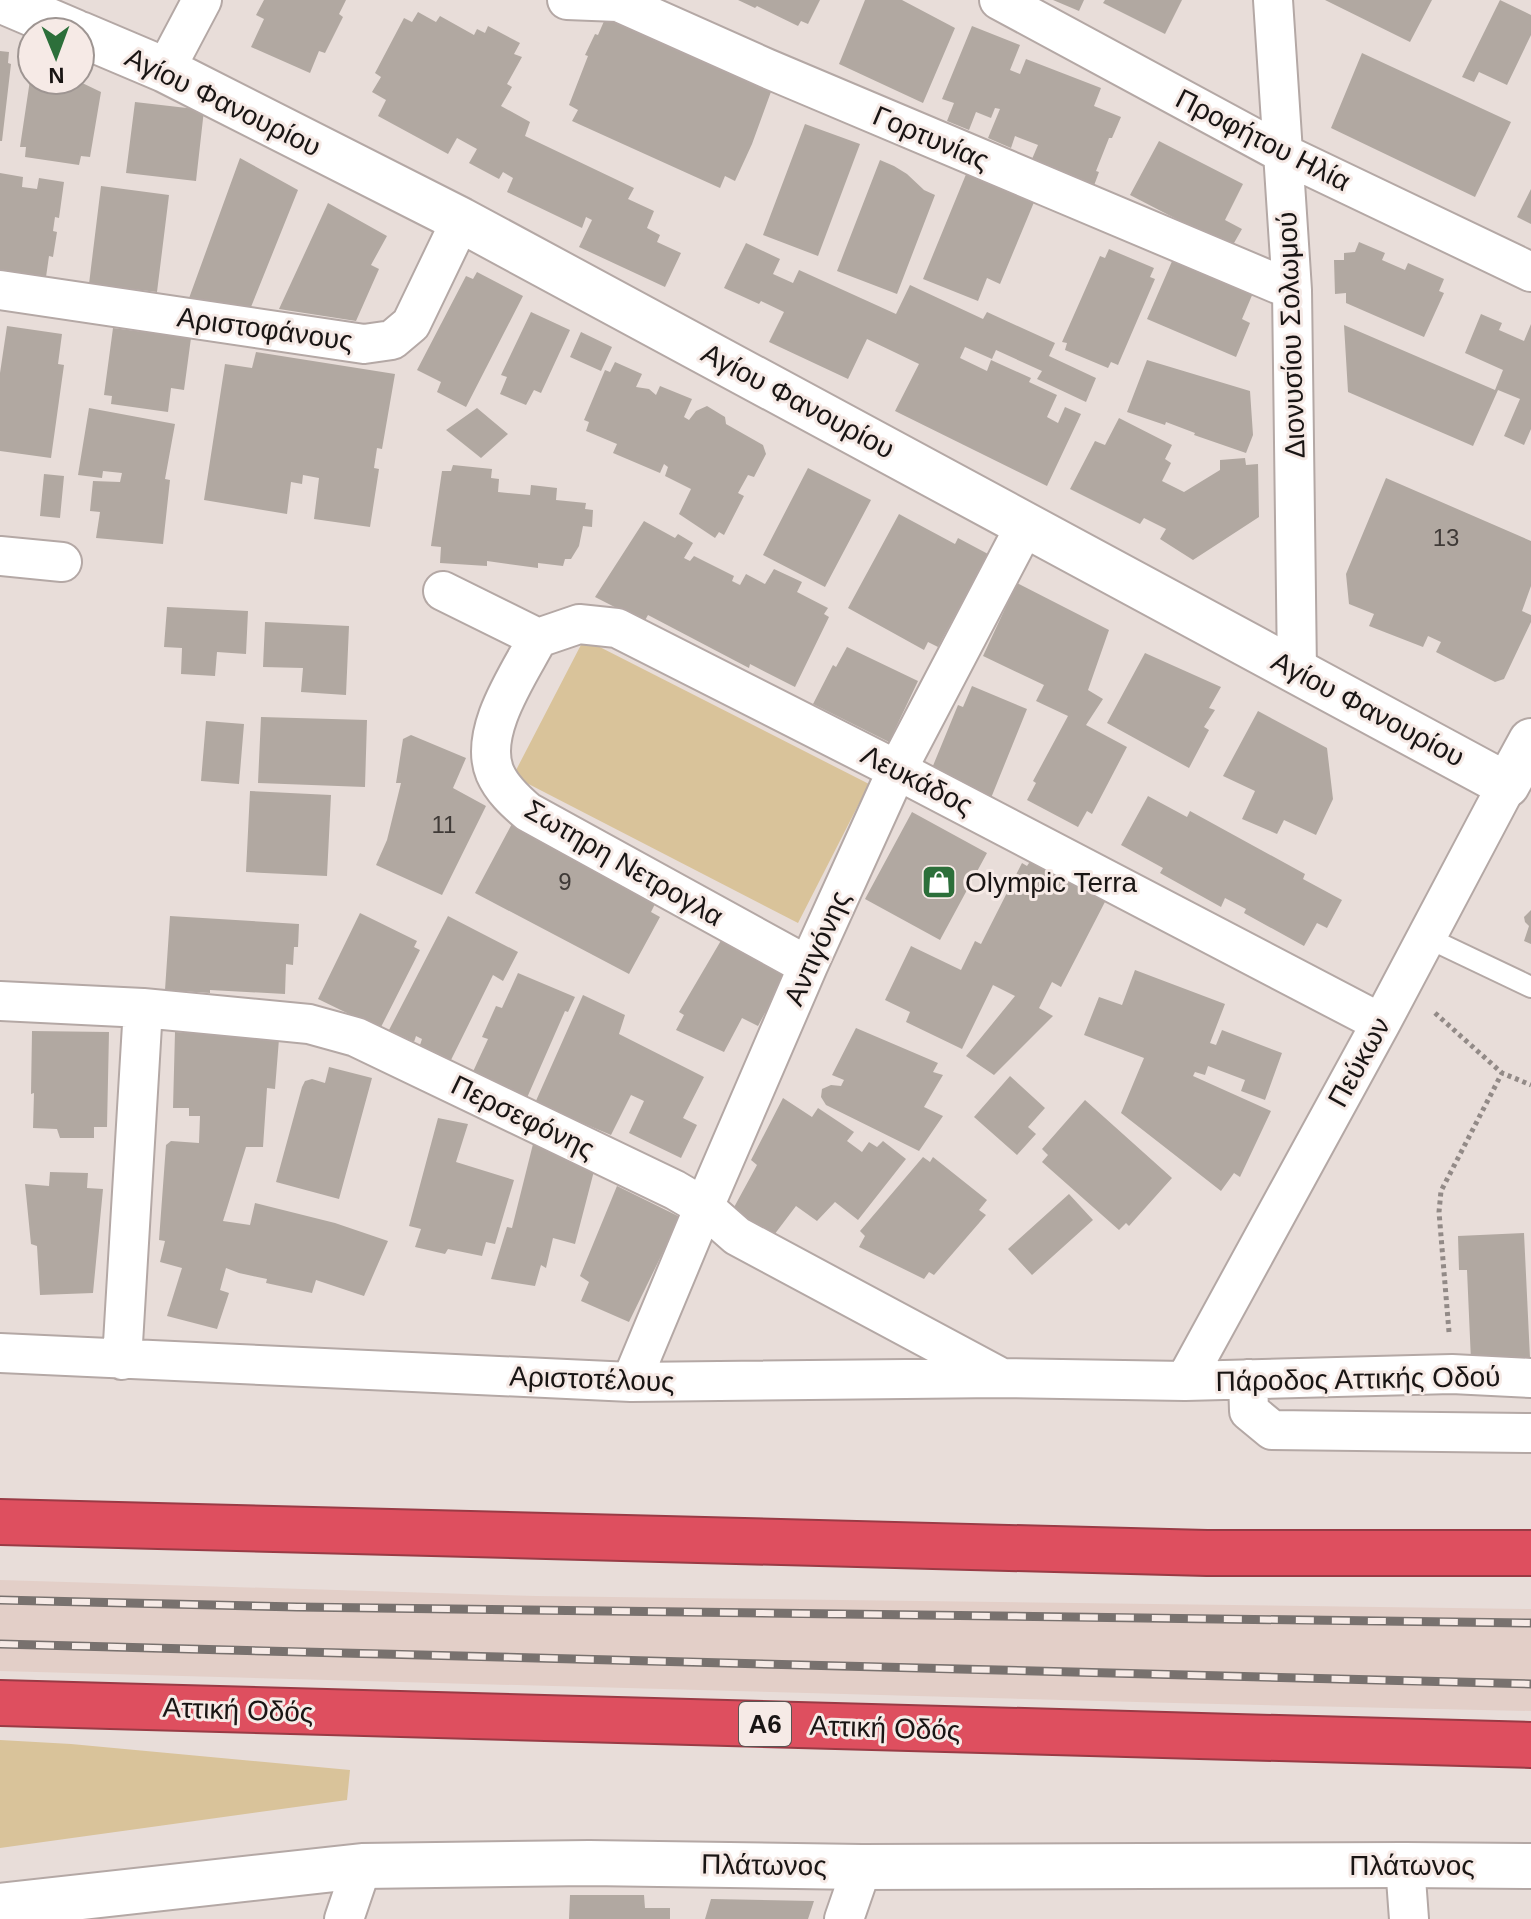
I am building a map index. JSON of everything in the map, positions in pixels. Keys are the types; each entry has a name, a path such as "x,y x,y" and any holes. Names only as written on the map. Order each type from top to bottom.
{"highway":[{"path":"0,1522 1207,1553 1531,1553"},
{"name":"Αττική Οδός","path":"0,1703 1531,1745"}],"street":[{"name":"Αγίου Φανουρίου","path":"0,0 37,16"},
{"path":"165,70 202,0"},
{"name":"Γορτυνίας","path":"567,0 618,2 766,68 1292,290"},
{"name":"Προφήτου Ηλία","path":"999,0 1284,154 1531,272"},
{"name":"Διονυσίου Σολωμού","path":"1273,0 1292,290 1297,671"},
{"name":"Αγίου Φανουρίου","path":"96,41 165,70 461,220 1507,785"},
{"name":"Αριστοφάνους","path":"0,290 364,344 392,340 411,324 461,220"},
{"name":"Αντιγόνης","path":"631,1382 808,966 897,770 1026,524"},
{"path":"0,556 62,562"},
{"path":"443,591 538,638"},
{"name":"Λευκάδος","path":"538,638 579,624 617,628 897,770 1381,1023"},
{"name":"Σωτηρη Νετρογλα","path":"538,638 495,721 490,751 495,774 510,797 528,812 808,966"},
{"name":"Πεύκων","path":"1185,1381 1531,741"},
{"name":"Περσεφόνης","path":"2,1002 143,1008 309,1024 356,1037 661,1183 704,1207 737,1236 1000,1378"},
{"path":"122,1360 143,1008"},
{"name":"Αριστοτέλους","path":"0,1353 631,1382 1000,1378 1185,1381"},
{"name":"Πάροδος Αττικής Οδού","path":"1185,1381 1452,1374 1531,1378"},
{"path":"1248,1379 1249,1411 1272,1430 1531,1433"},
{"name":"Πλάτωνος","path":"0,1906 362,1866 589,1863 862,1867 1531,1866"},
{"path":"1405,1865 1409,1919"},
{"path":"344,1919 362,1866"},
{"path":"844,1919 862,1867"}],"lane":[{"path":"1426,937 1531,987"}],"path":[{"path":"1402,983 1502,1073 1531,1085"},
{"path":"1452,1374 1439,1212 1441,1191 1502,1073"}],"shaded area":[{"path":"584,639 869,784 798,923 513,776"},
{"path":"0,1580 536,1596 1531,1609 1531,1711 0,1671"},
{"path":"0,1740 350,1770 347,1800 0,1848"}],"building":[{"path":"264,0 346,0 339,14 343,17 325,53 319,51 310,73 251,47 264,19 256,15"},
{"path":"738,0 820,0 808,24 801,21 798,26"},
{"path":"865,0 902,0 955,28 923,103 839,64"},
{"path":"1053,0 1084,0 1079,11"},
{"path":"1105,0 1182,0 1165,34 1103,3"},
{"path":"1325,0 1432,0 1410,42"},
{"path":"1500,0 1531,15 1531,35 1507,85 1479,72 1474,82 1462,77"},
{"path":"418,12 436,22 440,16 474,35 477,29 485,33 488,26 520,43 514,54 522,57 507,84 512,87 501,106 530,122 525,136 634,188 628,199 654,211 647,228 660,235 657,242 681,253 665,287 579,247 592,220 586,217 582,228 507,192 513,178 503,172 499,179 469,163 477,149 457,138 448,154 378,116 386,100 372,92 381,77 375,73 404,18 412,22"},
{"path":"608,12 772,89 735,181 725,176 720,188 572,121 578,110 569,105 588,56 585,55"},
{"path":"972,26 1020,45 1010,70 1020,74 1026,59 1101,88 1094,106 1121,117 1096,171 1099,172 1092,191 1029,166 1038,145 1015,136 1011,148 988,138 1000,109 995,108 991,118 976,112 969,130 947,121 954,103 942,99"},
{"path":"0,51 9,52 8,63 11,64 2,141 0,141"},
{"path":"1362,53 1511,122 1475,197 1331,128"},
{"path":"96,90 101,92 90,157 81,156 79,165 25,157 26,147 20,147 28,96 96,96"},
{"path":"135,102 204,110 196,181 126,173"},
{"path":"805,124 860,144 818,256 763,235"},
{"path":"1159,141 1243,184 1225,220 1242,229 1230,250 1183,230 1186,224 1130,195"},
{"path":"240,158 298,190 251,307 188,301"},
{"path":"880,160 907,174 924,190 935,195 897,294 837,271"},
{"path":"969,167 1037,195 1000,284 987,278 978,301 923,279"},
{"path":"0,173 23,177 22,187 37,189 39,178 64,182 59,218 55,217 53,231 57,232 53,257 49,256 46,277 0,270"},
{"path":"101,186 169,195 157,292 89,284"},
{"path":"1531,189 1531,224 1517,217"},
{"path":"328,203 387,236 371,265 379,269 356,321 279,309"},
{"path":"1359,242 1385,253 1382,260 1405,270 1408,263 1444,279 1439,291 1444,293 1424,337 1346,303 1346,293 1335,294 1334,260 1344,260 1344,253 1355,252"},
{"path":"746,243 780,259 773,274 793,283 799,270 896,314 910,285 983,319 987,312 1055,343 1049,356 1096,378 1086,402 1037,379 1042,371 996,350 992,359 965,347 960,358 987,371 991,360 1031,378 1029,382 1057,395 1047,417 1058,423 1065,407 1081,414 1047,486 895,411 919,364 867,339 848,379 769,342 784,312 724,288"},
{"path":"1109,249 1154,268 1150,277 1155,279 1118,365 1111,362 1108,368 1065,350 1067,343 1062,342 1100,256 1105,258"},
{"path":"1173,259 1253,293 1242,319 1250,323 1236,357 1147,319"},
{"path":"477,272 523,296 466,407 437,392 441,382 417,370 466,276 473,279"},
{"path":"531,312 570,330 541,393 534,390 526,405 500,394 507,377 501,375"},
{"path":"1481,314 1502,323 1499,330 1524,341 1531,324 1531,429 1524,445 1504,436 1520,399 1498,390 1473,446 1348,392 1344,325 1495,390 1503,370 1465,353"},
{"path":"7,326 62,334 58,364 64,365 51,458 0,451 0,373"},
{"path":"113,328 191,338 184,390 171,388 168,412 111,404 112,396 104,395"},
{"path":"581,332 612,347 601,371 570,357"},
{"path":"256,352 395,374 382,449 377,448 374,468 379,469 370,527 314,519 319,478 303,475 302,484 291,482 287,514 204,500 225,364 252,368"},
{"path":"1147,360 1250,391 1253,435 1246,453 1166,422 1165,425 1127,412"},
{"path":"615,362 642,374 636,387 649,389 656,395 660,386 692,399 684,417 689,420 696,411 707,406 725,417 726,424 763,445 766,454 754,477 748,475 738,493 744,496 724,535 719,532 715,538 679,514 691,489 665,476 668,467 664,464 660,473 613,453 617,444 586,431 589,422 584,420 605,370 610,372"},
{"path":"89,408 175,424 165,479 170,480 163,544 96,538 100,512 90,511 93,481 120,482 122,473 103,471 102,478 78,475"},
{"path":"477,408 508,434 481,458 446,430"},
{"path":"1119,418 1172,445 1165,459 1171,463 1162,481 1184,492 1220,470 1220,460 1245,458 1246,465 1258,464 1259,517 1193,560 1160,539 1166,529 1144,518 1140,524 1070,489 1095,441 1105,445"},
{"path":"453,465 492,469 491,478 499,479 498,492 530,495 531,485 557,488 556,500 586,503 585,509 593,510 592,527 583,526 579,546 571,559 565,559 563,566 538,563 538,568 487,561 487,566 440,563 441,547 431,546 442,471 451,471"},
{"path":"808,468 871,500 825,587 763,555"},
{"path":"44,474 64,476 60,518 40,516"},
{"path":"1386,478 1531,541 1531,586 1522,611 1531,615 1531,622 1504,679 1495,682 1436,652 1441,642 1428,636 1423,647 1369,626 1374,614 1349,604 1346,574"},
{"path":"899,514 955,544 958,538 988,554 938,647 928,642 924,650 848,608"},
{"path":"644,521 675,538 678,534 693,543 684,558 690,561 694,556 734,576 732,581 740,585 746,574 765,584 774,569 802,582 797,592 828,608 824,614 829,617 795,687 750,664 749,668 648,615 644,622 595,597"},
{"path":"1017,583 1109,630 1088,690 1103,699 1086,725 1127,747 1092,814 1087,811 1078,827 1027,800 1036,783 1033,781 1068,716 1036,701 1044,685 983,656"},
{"path":"167,607 248,611 246,654 217,652 215,676 181,674 182,648 164,647"},
{"path":"265,622 349,626 346,695 301,692 303,668 263,667"},
{"path":"847,647 918,681 889,742 813,704 833,665 836,667"},
{"path":"1145,653 1221,687 1209,708 1215,710 1204,727 1209,730 1189,768 1107,723"},
{"path":"972,686 1027,709 991,798 930,773 958,705 963,707"},
{"path":"1258,711 1327,748 1333,799 1316,835 1284,820 1277,834 1242,819 1255,791 1223,776"},
{"path":"261,717 367,720 365,787 258,783"},
{"path":"206,721 244,724 239,784 201,781"},
{"path":"411,735 466,758 453,788 486,806 442,895 376,865 387,840 401,783 396,783 403,739"},
{"path":"250,791 331,795 327,876 246,872"},
{"path":"1148,796 1187,817 1190,811 1305,874 1303,879 1342,900 1327,928 1317,923 1304,946 1244,913 1246,909 1225,898 1221,907 1160,873 1163,868 1121,845"},
{"path":"912,812 987,853 940,940 865,899"},
{"path":"514,820 659,896 651,912 660,917 629,974 475,893"},
{"path":"1031,860 1107,898 1061,987 1052,982 1039,1008 1053,1016 994,1075 966,1056 1015,996 993,985 962,1049 906,1022 910,1012 885,1000 911,946 961,970 975,941 981,944 1022,863 1027,866"},
{"path":"1531,910 1531,944 1524,941 1529,926 1524,917"},
{"path":"360,913 417,941 414,947 420,950 380,1029 318,999"},
{"path":"170,916 299,924 293,965 286,964 285,994 165,990"},
{"path":"448,916 518,952 503,981 493,975 451,1060 420,1045 422,1039 416,1036 414,1042 389,1030"},
{"path":"726,932 795,968 770,1015 765,1013 758,1026 742,1018 724,1052 676,1030 684,1015 679,1012"},
{"path":"1135,970 1225,1004 1210,1043 1216,1045 1222,1030 1282,1053 1265,1100 1241,1091 1245,1080 1208,1066 1205,1075 1195,1072 1193,1076 1271,1111 1240,1177 1234,1173 1221,1191 1121,1113 1144,1058 1084,1035 1099,997 1122,1005"},
{"path":"518,973 575,997 568,1012 565,1011 526,1100 471,1076 488,1039 482,1037 496,1006 502,1008"},
{"path":"583,995 625,1015 619,1034 704,1077 683,1118 697,1125 681,1158 629,1133 644,1101 631,1095 611,1135 535,1103"},
{"path":"856,1028 938,1063 933,1072 943,1075 924,1107 943,1116 919,1151 826,1105 821,1097 822,1089 831,1085 841,1086 844,1080 832,1075"},
{"path":"32,1031 109,1032 107,1127 94,1127 94,1138 60,1138 57,1129 33,1128"},
{"path":"175,1032 279,1039 275,1089 267,1088 263,1147 246,1147 223,1221 250,1225 255,1203 335,1223 388,1241 364,1296 316,1280 312,1293 266,1283 267,1279 226,1268 220,1290 229,1293 217,1329 167,1316 182,1268 160,1262 165,1241 159,1240 166,1145 171,1141 199,1143 200,1116 189,1116 189,1108 173,1108"},
{"path":"329,1067 372,1078 339,1199 276,1182 302,1087 305,1081 312,1079 325,1083"},
{"path":"1010,1076 1045,1108 1028,1127 1036,1134 1017,1155 974,1117"},
{"path":"783,1098 812,1117 818,1108 854,1132 847,1141 862,1152 869,1142 877,1147 883,1141 906,1159 858,1220 835,1202 817,1221 796,1206 774,1235 732,1211 757,1165 751,1160"},
{"path":"1085,1100 1172,1178 1129,1226 1126,1223 1119,1230 1042,1162 1048,1155 1042,1149"},
{"path":"438,1118 468,1124 456,1162 514,1180 495,1244 486,1242 482,1256 448,1249 445,1254 415,1247 421,1229 409,1226"},
{"path":"533,1144 594,1171 575,1244 553,1238 546,1268 541,1265 535,1286 491,1279 507,1227 512,1228"},
{"path":"923,1157 930,1162 933,1157 987,1200 979,1210 986,1215 934,1275 929,1272 924,1279 859,1247 865,1236 860,1231"},
{"path":"50,1172 88,1173 87,1188 103,1189 93,1293 40,1295 37,1246 31,1244 25,1184 49,1186"},
{"path":"617,1186 680,1217 629,1322 581,1301 589,1282 580,1276"},
{"path":"1069,1194 1093,1220 1032,1275 1008,1249"},
{"path":"1524,1233 1530,1358 1471,1361 1467,1270 1459,1270 1458,1236"},
{"path":"570,1895 644,1895 645,1908 670,1908 670,1919 569,1919"},
{"path":"711,1899 814,1901 808,1919 705,1919"}],"railway":[{"path":"0,1600 297,1607 1531,1623"},
{"path":"0,1644 1531,1684"}],"place":[{"name":"Olympic Terra","path":"939,882"}]}
